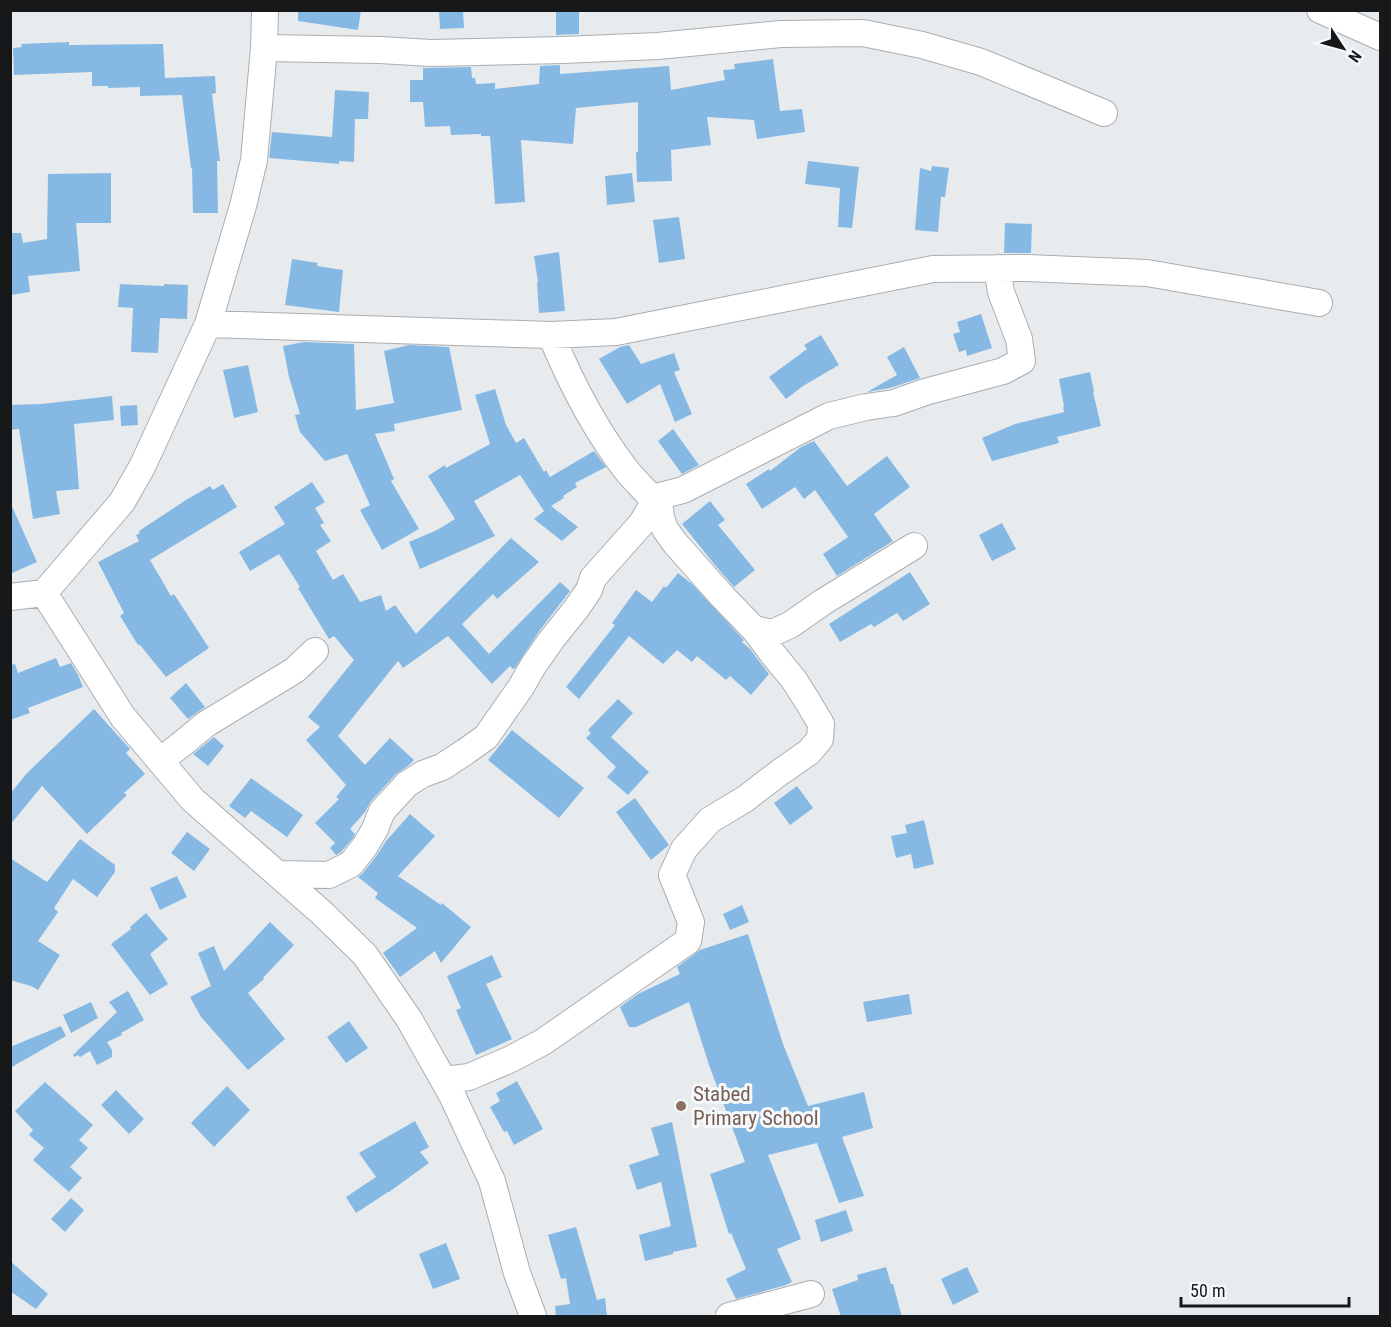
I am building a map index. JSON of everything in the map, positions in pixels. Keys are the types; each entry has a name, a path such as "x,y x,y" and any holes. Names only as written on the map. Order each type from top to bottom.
{"street":[{"path":"10,597 44,594 122,502 142,467 208,324 243,206 254,160 265,10"},
{"path":"1320,10 1380,37"},
{"path":"264,48 431,53 563,50 658,46 782,34 863,33 922,45 981,62 1104,113"},
{"path":"208,324 551,335 616,332 933,269 997,268 1147,273 1319,303"},
{"path":"652,498 682,490 829,416 894,403 1002,371 1022,361 1019,339 1001,292 997,268"},
{"path":"444,1080 469,1077 543,1042 688,940 691,922 672,875 684,849 710,820 745,799 809,752 820,739 821,724 794,680 754,629 675,543 665,529 660,508 605,441 564,368 551,335"},
{"path":"278,874 330,875 351,864 375,829 382,811 407,784 423,774 442,767 486,737 533,666 589,590 594,578 642,524 651,507 652,498"},
{"path":"754,629 772,633 790,625 914,546"},
{"path":"44,594 123,717 193,800 322,913 364,955 409,1019 452,1095 492,1181 517,1273 533,1317"},
{"path":"160,761 206,724 295,670 315,651"},
{"path":"729,1317 811,1294"}],"building":[{"path":"298,10 361,10 358,30 298,21"},
{"path":"439,10 463,10 464,28 440,29"},
{"path":"556,10 579,10 579,34 556,35"},
{"path":"69,42 69,45 163,44 165,78 215,76 216,93 212,94 220,161 217,161 218,213 193,213 192,168 182,95 140,96 140,87 92,86 92,72 14,75 13,48 22,47 21,44"},
{"path":"773,59 780,111 802,109 805,132 757,139 754,120 707,117 711,145 671,150 672,181 637,182 638,102 576,108 573,144 521,140 525,202 495,204 490,136 451,135 450,126 425,127 423,102 410,102 410,80 423,80 423,68 471,67 472,78 475,78 476,84 495,83 495,89 539,84 540,66 560,65 560,74 669,66 671,90 725,80 723,70 735,69 734,64"},
{"path":"335,90 369,92 368,119 355,119 354,162 339,161 339,164 269,158 272,132 332,137"},
{"path":"808,161 859,167 852,228 838,227 840,188 805,184"},
{"path":"932,166 949,168 945,197 941,197 938,232 915,230 920,168 931,171"},
{"path":"111,173 111,223 76,223 80,271 28,276 30,292 10,295 10,233 21,233 23,243 47,239 48,174"},
{"path":"632,173 635,202 607,205 605,176"},
{"path":"679,217 685,259 659,263 653,220"},
{"path":"1005,223 1032,224 1031,253 1004,253"},
{"path":"559,252 565,311 539,313 534,256"},
{"path":"292,259 343,270 339,312 285,305"},
{"path":"120,284 188,285 187,319 160,318 158,353 131,352 133,308 118,307"},
{"path":"981,314 992,348 967,356 966,350 959,352 953,334 960,332 957,322"},
{"path":"821,335 839,365 786,399 769,377 807,349 804,345"},
{"path":"304,342 354,344 356,410 394,403 384,351 409,345 449,347 462,410 394,424 395,431 375,434 394,479 391,481 419,529 382,550 360,510 370,505 347,454 325,461 300,432 295,415 300,414 283,346"},
{"path":"629,345 641,364 674,353 680,370 674,372 692,414 675,422 660,384 627,404 599,359 620,347"},
{"path":"904,347 920,378 890,388 867,392 897,375 887,357"},
{"path":"248,365 258,412 234,418 223,370"},
{"path":"1090,372 1101,426 1057,437 1059,443 992,461 982,438 1015,424 1064,412 1059,379"},
{"path":"495,389 506,425 516,443 524,438 544,472 546,470 550,477 594,451 606,467 575,483 577,487 551,506 578,527 562,541 534,519 544,511 520,475 474,501 495,536 420,569 409,542 455,519 428,476 445,465 446,468 490,444 475,395"},
{"path":"112,396 114,420 74,424 79,489 56,491 60,514 33,519 19,429 10,430 10,405"},
{"path":"137,405 138,425 121,426 120,406"},
{"path":"673,429 699,465 682,474 658,441"},
{"path":"814,441 847,486 887,456 910,487 874,514 893,541 837,576 823,554 848,537 815,490 804,499 795,487 762,509 746,484 769,469 770,471 801,447"},
{"path":"312,482 325,502 315,508 324,523 320,525 331,541 316,551 333,580 343,574 360,602 381,595 386,611 395,605 416,634 511,538 539,562 497,599 493,594 462,624 489,654 560,582 570,591 515,668 510,666 492,684 448,636 403,668 398,661 338,736 365,765 390,738 414,760 396,774 371,801 365,812 350,829 355,834 353,838 336,855 330,848 335,843 315,823 339,799 336,797 346,785 306,740 320,727 308,717 354,660 334,636 329,639 279,554 250,571 239,552 285,524 274,507"},
{"path":"223,484 237,507 150,560 171,596 174,594 209,648 166,677 138,645 120,616 124,613 98,562 139,541 136,535 140,533 139,531 186,500 210,486 213,490"},
{"path":"710,501 725,520 718,525 755,570 734,587 682,524"},
{"path":"10,502 37,562 10,574"},
{"path":"1002,523 1016,549 992,561 979,535"},
{"path":"910,572 930,604 903,621 897,613 874,627 871,624 840,642 829,624"},
{"path":"678,573 692,584 744,640 742,642 769,674 751,695 730,676 726,680 697,656 692,662 677,650 663,664 629,636 579,699 566,687 615,625 612,623 636,590 652,602"},
{"path":"56,658 60,667 71,663 83,687 28,708 30,713 10,720 10,665 15,664 18,673"},
{"path":"186,683 205,707 188,719 170,698"},
{"path":"618,699 633,713 611,737 649,772 628,795 607,777 616,767 586,738 591,733 588,730"},
{"path":"94,709 130,749 126,753 145,774 124,793 127,795 87,834 42,786 10,825 10,794 27,773"},
{"path":"512,730 584,788 559,818 488,760"},
{"path":"214,737 224,746 208,766 193,754"},
{"path":"251,778 303,815 287,837 251,811 245,818 229,806"},
{"path":"797,786 813,808 790,825 774,803"},
{"path":"635,798 669,845 651,860 616,812"},
{"path":"410,814 435,836 398,876 441,905 442,903 471,927 441,963 435,951 400,977 383,953 417,928 375,898 378,893 358,877"},
{"path":"924,820 934,864 914,869 911,854 896,858 891,836 907,833 905,825"},
{"path":"187,832 210,849 194,871 171,853"},
{"path":"80,839 115,865 115,872 97,897 73,879 54,908 58,912 38,941 60,955 38,990 10,980 10,858 47,882"},
{"path":"177,876 187,897 160,910 150,888"},
{"path":"742,905 749,922 730,930 723,914"},
{"path":"146,913 168,939 150,954 168,984 150,995 111,944 131,929 130,927"},
{"path":"270,922 294,945 264,979 248,993 285,1039 248,1070 201,1017 190,997 211,986 198,953 214,946 224,971"},
{"path":"748,934 783,1044 808,1106 864,1092 873,1128 842,1137 864,1196 839,1203 817,1143 768,1155 801,1239 777,1249 792,1282 736,1299 726,1279 746,1269 731,1233 729,1234 710,1174 745,1162 709,1065 689,1002 636,1027 629,1027 620,1007 638,994 680,974 677,967 700,950"},
{"path":"492,955 502,977 486,984 512,1039 476,1055 456,1010 461,1008 447,976"},
{"path":"128,991 144,1020 107,1042 112,1050 112,1057 97,1065 90,1051 80,1057 78,1055 75,1057 73,1055 117,1012 109,1002"},
{"path":"909,994 912,1014 867,1022 863,1002"},
{"path":"91,1002 98,1018 71,1033 63,1015"},
{"path":"349,1021 368,1048 346,1063 327,1037"},
{"path":"61,1026 66,1036 10,1068 10,1047"},
{"path":"517,1081 543,1129 514,1145 490,1107 500,1101 496,1093"},
{"path":"45,1082 93,1125 79,1140 88,1148 70,1167 82,1178 69,1192 33,1160 44,1148 29,1135 33,1130 15,1111"},
{"path":"227,1086 250,1110 214,1147 191,1123"},
{"path":"116,1090 144,1119 129,1134 101,1105"},
{"path":"415,1121 429,1147 420,1152 429,1163 356,1213 346,1197 376,1177 359,1153"},
{"path":"672,1122 697,1247 645,1261 639,1235 671,1226 661,1182 637,1190 629,1165 659,1155 651,1128"},
{"path":"71,1198 84,1210 65,1232 51,1219"},
{"path":"846,1210 853,1231 821,1242 815,1220"},
{"path":"576,1227 597,1300 605,1298 607,1317 556,1317 555,1306 570,1304 566,1278 561,1279 548,1235"},
{"path":"446,1243 460,1279 433,1289 419,1254"},
{"path":"10,1261 48,1294 36,1309 10,1291"},
{"path":"886,1267 902,1317 841,1317 832,1289 858,1280 857,1275"},
{"path":"967,1267 979,1292 953,1305 941,1279"}],"place":[{"name":"Stabed Primary School","path":"681,1106"}]}
